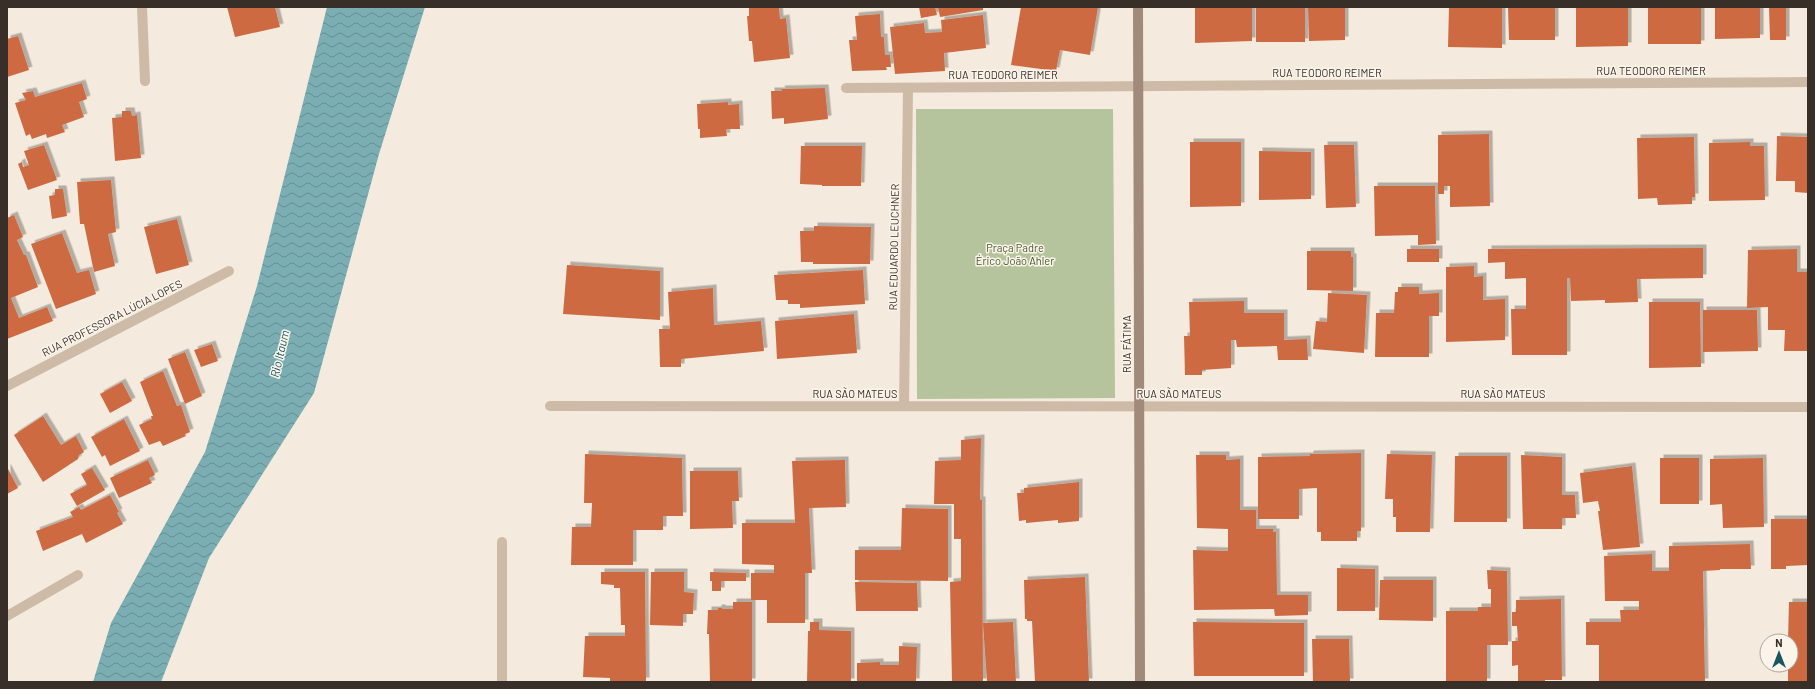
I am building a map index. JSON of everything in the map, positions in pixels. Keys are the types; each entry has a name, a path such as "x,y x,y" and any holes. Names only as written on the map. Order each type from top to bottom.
{"main road":[{"name":"RUA FÁTIMA","path":"1138,7 1140,86 1140,682"}],"street":[{"path":"142,7 145,81"},
{"name":"RUA TEODORO REIMER","path":"846,88 1808,82"},
{"name":"RUA EDUARDO LEUCHNER","path":"904,406 908,88"},
{"name":"RUA PROFESSORA LÚCIA LOPES","path":"7,386 229,271"},
{"name":"RUA SÃO MATEUS","path":"550,406 1808,407"},
{"path":"502,542 502,682"},
{"path":"7,616 78,575"}],"green space":[{"name":"Praça Padre Érico João Ahler","path":"916,109 1113,109 1115,398 917,399"}],"water":[{"name":"Rio Itaum","path":"327,7 425,7 379,154 314,393 209,558 161,682 93,682 111,623 205,452 257,286"}],"building":[{"path":"227,7 275,7 280,27 235,37"},
{"path":"779,7 780,19 786,18 790,58 754,62 752,41 749,41 747,16 749,16 749,8"},
{"path":"919,7 935,7 937,15 921,18"},
{"path":"938,7 983,7 983,10 940,17"},
{"path":"1021,7 1098,7 1090,55 1060,50 1056,71 1011,65"},
{"path":"1195,7 1252,7 1252,41 1195,43"},
{"path":"1256,7 1305,7 1305,42 1256,42"},
{"path":"1308,7 1345,7 1345,40 1309,41"},
{"path":"1449,7 1502,7 1502,48 1448,47"},
{"path":"1508,7 1555,7 1555,40 1509,40"},
{"path":"1576,7 1628,7 1628,46 1576,47"},
{"path":"1648,7 1701,7 1701,44 1648,44"},
{"path":"1715,7 1760,7 1760,38 1715,39"},
{"path":"1769,7 1786,7 1786,40 1770,40"},
{"path":"880,14 881,37 884,37 885,55 890,55 891,67 886,67 887,70 852,71 849,40 857,40 855,16"},
{"path":"983,15 986,48 944,53 945,71 895,74 890,27 924,23 925,33 942,32 941,20"},
{"path":"18,36 29,70 7,77 7,39"},
{"path":"82,83 87,99 79,102 84,117 62,125 65,132 47,138 46,134 32,139 30,134 26,136 15,103 26,100 22,93 33,91 35,97"},
{"path":"825,88 828,119 784,124 784,118 772,119 771,91 782,91 781,89"},
{"path":"728,102 728,105 739,104 740,129 726,129 727,136 700,138 700,129 698,129 697,104"},
{"path":"122,111 131,111 132,116 137,115 141,158 115,161 112,118 122,117"},
{"path":"1489,134 1490,206 1450,207 1450,186 1444,186 1444,194 1438,194 1438,135"},
{"path":"1777,136 1808,137 1808,193 1795,192 1795,181 1776,181"},
{"path":"1694,137 1695,197 1692,197 1692,204 1658,205 1657,198 1638,199 1637,138"},
{"path":"1190,142 1241,142 1241,206 1190,207"},
{"path":"1750,142 1750,146 1764,146 1765,200 1709,201 1709,143"},
{"path":"44,145 57,180 28,190 18,164 22,162 23,167 29,165 24,151"},
{"path":"1324,145 1354,145 1356,207 1326,208"},
{"path":"801,146 862,146 861,186 822,186 800,184"},
{"path":"1259,151 1311,152 1311,199 1259,200"},
{"path":"111,180 116,232 108,234 115,266 94,272 84,224 80,224 77,182"},
{"path":"1374,186 1435,186 1436,244 1418,245 1418,235 1375,236"},
{"path":"55,189 63,189 67,216 52,219 49,196 55,195"},
{"path":"14,215 23,237 17,240 24,255 26,255 38,287 11,298 19,318 47,307 53,321 7,339 7,218"},
{"path":"177,219 189,265 156,274 144,227"},
{"path":"814,226 871,227 870,264 813,264 813,262 801,262 800,231 814,231"},
{"path":"62,233 77,273 89,270 96,294 56,309 31,244"},
{"path":"1703,248 1703,278 1637,279 1638,302 1605,303 1605,300 1571,301 1570,278 1567,278 1567,355 1512,355 1511,309 1526,309 1526,278 1505,279 1505,262 1488,263 1488,249"},
{"path":"1407,249 1439,249 1439,262 1407,262"},
{"path":"1797,249 1797,272 1808,272 1808,351 1784,351 1785,330 1768,330 1768,307 1747,308 1748,250"},
{"path":"1307,251 1351,251 1351,257 1353,257 1353,291 1307,290"},
{"path":"567,265 660,271 660,320 563,314"},
{"path":"1474,266 1474,277 1483,276 1483,300 1505,299 1505,340 1446,342 1446,267"},
{"path":"863,270 865,304 800,308 800,304 788,304 788,300 776,300 774,275"},
{"path":"1398,287 1419,287 1419,294 1439,293 1439,316 1429,316 1429,357 1375,357 1376,313 1394,313 1395,292 1398,292"},
{"path":"713,288 714,325 761,321 764,351 681,359 681,367 660,367 659,329 670,329 668,292"},
{"path":"1328,293 1367,295 1364,353 1313,349 1316,321 1327,322"},
{"path":"1244,301 1244,313 1284,313 1284,340 1307,339 1308,360 1278,360 1277,346 1237,347 1236,340 1231,340 1231,368 1202,370 1202,375 1185,375 1184,336 1190,336 1189,302"},
{"path":"1649,302 1700,302 1701,367 1649,368"},
{"path":"1703,310 1757,310 1758,351 1703,352"},
{"path":"854,314 857,353 777,359 775,321"},
{"path":"212,344 218,361 201,367 194,350"},
{"path":"185,352 202,396 185,404 168,359"},
{"path":"163,371 177,406 181,405 190,432 185,434 186,436 163,446 160,441 149,445 139,425 152,419 151,416 153,416 140,382"},
{"path":"122,382 132,401 110,413 100,394"},
{"path":"43,416 61,445 76,436 84,452 79,455 78,459 43,482 14,435"},
{"path":"124,419 140,451 110,466 105,455 102,457 91,437"},
{"path":"981,438 980,500 982,500 983,682 952,682 950,582 961,581 961,539 954,539 954,504 934,504 935,461 961,460 961,440"},
{"path":"1361,453 1361,531 1357,531 1357,541 1321,541 1321,532 1317,532 1317,488 1299,489 1299,519 1258,519 1258,457"},
{"path":"585,454 682,458 683,516 663,516 663,530 633,530 633,565 571,565 572,527 591,527 592,503 584,503"},
{"path":"1387,454 1432,455 1430,532 1396,532 1396,517 1393,517 1393,499 1385,499"},
{"path":"1196,455 1226,455 1226,460 1240,459 1240,510 1256,510 1256,529 1273,529 1273,532 1276,532 1277,595 1308,595 1308,615 1275,616 1274,609 1194,610 1193,550 1228,551 1228,529 1197,528"},
{"path":"1521,455 1562,457 1562,495 1575,495 1576,518 1562,518 1562,529 1523,529"},
{"path":"1455,456 1507,456 1507,522 1454,522"},
{"path":"1660,458 1699,458 1699,504 1660,504"},
{"path":"1763,458 1764,527 1723,528 1722,504 1710,505 1710,459"},
{"path":"148,460 155,475 149,478 152,483 119,498 110,478"},
{"path":"845,460 846,507 809,508 812,573 805,573 805,623 767,623 767,600 751,600 751,573 774,573 774,565 742,564 742,523 795,523 792,461"},
{"path":"1632,466 1640,547 1603,550 1598,501 1583,503 1580,473"},
{"path":"7,467 18,488 7,494"},
{"path":"92,468 105,490 77,506 70,494 87,485 81,474"},
{"path":"690,471 738,471 739,501 732,501 733,528 690,529"},
{"path":"1079,482 1079,521 1058,523 1058,520 1026,523 1026,520 1019,521 1017,493 1024,493 1024,488"},
{"path":"110,495 119,512 117,513 123,524 86,543 82,534 43,551 36,531 73,517 70,512 79,507 81,510"},
{"path":"902,508 948,509 948,581 855,580 855,550 901,550"},
{"path":"1771,519 1808,519 1808,565 1786,566 1786,569 1771,569"},
{"path":"1750,544 1751,569 1720,569 1703,571 1705,682 1599,682 1599,645 1586,645 1586,622 1621,622 1620,610 1639,610 1639,601 1605,601 1604,556 1652,554 1652,571 1669,571 1669,546"},
{"path":"1337,568 1375,569 1375,611 1337,611"},
{"path":"1487,570 1507,571 1508,645 1487,645 1487,682 1446,682 1446,611 1478,611 1478,607 1491,607 1491,589 1488,589"},
{"path":"601,572 645,572 646,681 610,681 610,678 583,677 585,636 625,636 625,625 621,625 620,588 614,588 614,585 601,584"},
{"path":"651,572 684,572 684,592 694,593 693,614 683,614 683,626 650,625"},
{"path":"710,572 746,573 746,581 721,581 721,591 712,591"},
{"path":"1085,577 1089,682 1035,682 1032,621 1027,621 1027,619 1025,619 1024,580"},
{"path":"1380,580 1433,580 1433,621 1379,620"},
{"path":"855,582 917,583 918,611 856,611"},
{"path":"1561,599 1562,680 1545,680 1545,682 1518,682 1518,665 1512,666 1512,641 1518,641 1517,626 1512,626 1512,612 1516,612 1516,600"},
{"path":"733,602 752,602 752,682 710,682 709,634 707,634 708,610 718,610 718,608 733,609"},
{"path":"1789,602 1808,602 1808,682 1788,682 1788,673 1799,673 1799,633 1788,633"},
{"path":"810,622 819,622 819,630 851,631 851,682 807,682 808,631 810,631"},
{"path":"1013,622 1016,682 987,682 983,623"},
{"path":"1193,622 1304,623 1304,676 1194,676"},
{"path":"1312,639 1349,639 1350,682 1313,682"},
{"path":"899,646 917,647 916,682 857,682 857,663 880,662 880,665 899,665"}]}
